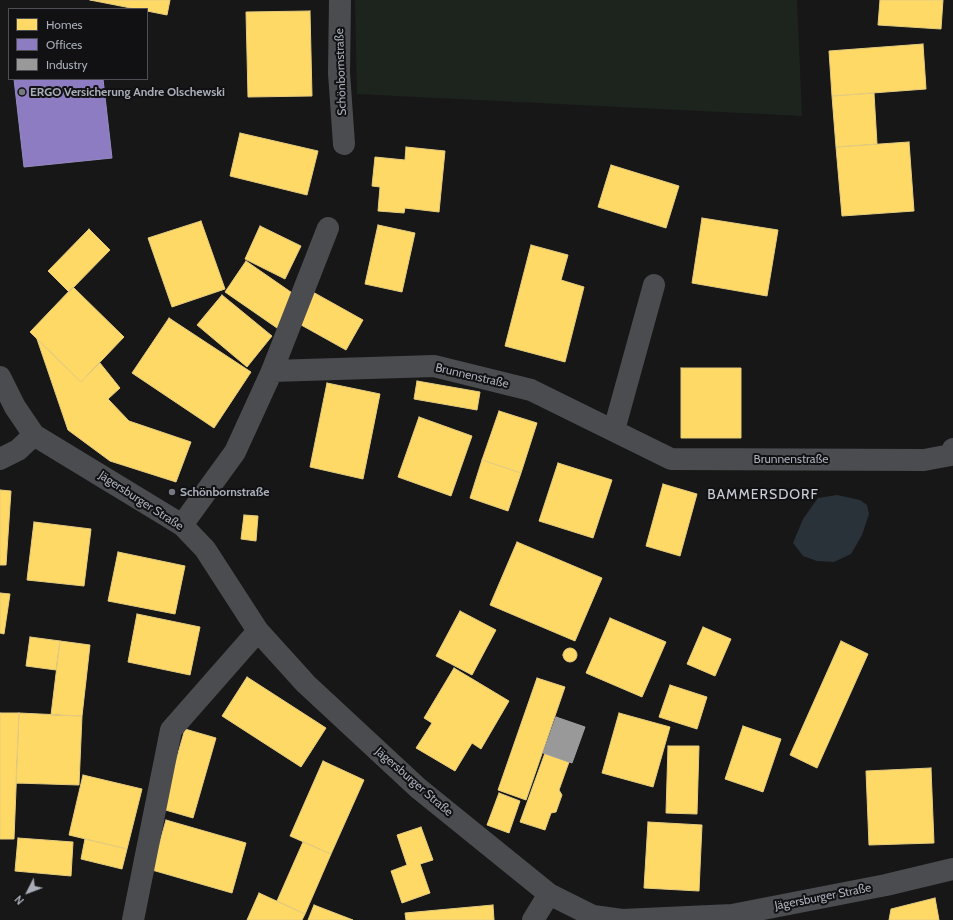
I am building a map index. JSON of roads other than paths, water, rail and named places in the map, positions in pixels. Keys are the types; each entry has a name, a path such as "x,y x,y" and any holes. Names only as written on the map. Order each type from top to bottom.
{"street":[{"name":"Schönbornstraße","path":"340,0 339,73 344,144"},
{"path":"182,525 236,452 272,371 328,228"},
{"path":"614,430 654,285"},
{"name":"Brunnenstraße","path":"272,371 434,366 531,390 670,459 924,460 952,452"},
{"name":"Jägersburger Straße","path":"0,377 15,407 34,435 182,525 204,549 258,631 306,684 418,788 549,894 593,916 622,920 732,915 886,885 953,869"},
{"path":"0,459 18,450 34,435"},
{"path":"133,920 171,730 258,631"},
{"path":"533,920 549,894"}],"place":[{"name":"ERGO Versicherung Andre Olschewski","path":"22,92"},
{"name":"Schönbornstraße","path":"172,492"}],"district":[{"name":"BAMMERSDORF","path":"763,495"}]}
